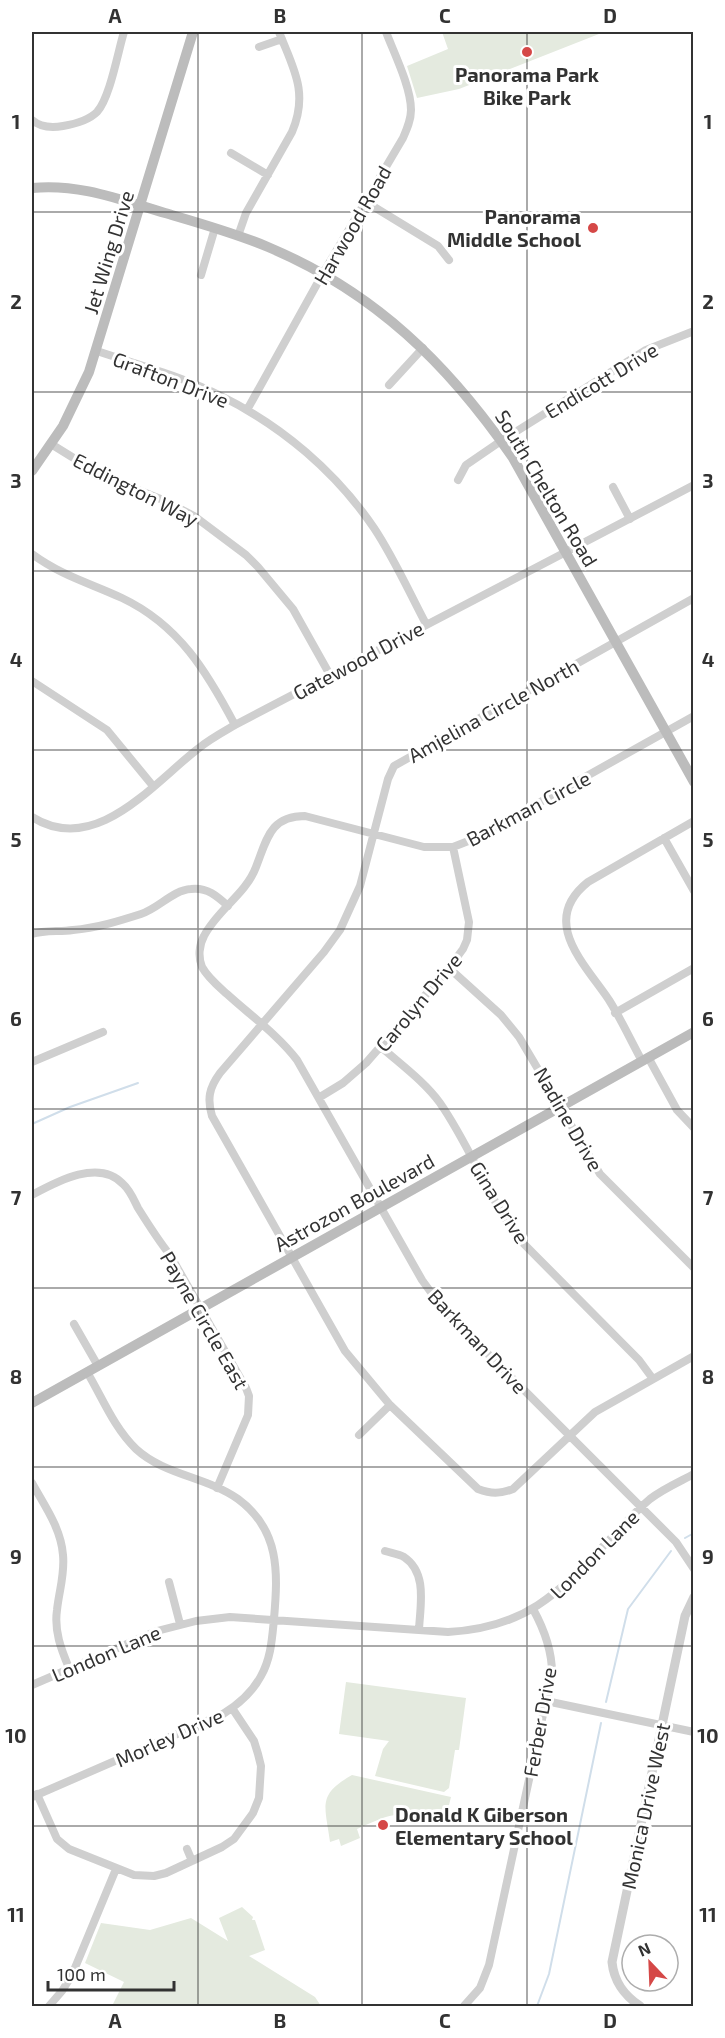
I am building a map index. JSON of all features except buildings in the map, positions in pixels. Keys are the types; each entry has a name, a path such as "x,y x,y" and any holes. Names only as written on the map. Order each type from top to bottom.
{"main road":[{"name":"Jet Wing Drive","path":"32,471 73,406 97,351 193,32"},
{"name":"South Chelton Road","path":"32,188 85,190 215,228 288,256 372,306 423,348 481,413 524,477 693,782"},
{"name":"Astrozon Boulevard","path":"32,1403 693,1032"}],"street":[{"path":"33,123 56,128 74,124 96,113 104,99 124,32"},
{"name":"Harwood Road","path":"247,410 322,275 403,138 409,122 411,109 406,85 386,32"},
{"path":"238,236 246,213 292,132 300,107 301,94 281,35 259,47"},
{"path":"108,48 118,51"},
{"path":"231,153 268,175"},
{"path":"366,202 438,246 449,261"},
{"path":"201,275 215,228"},
{"name":"Endicott Drive","path":"458,480 466,465 501,441 646,350 693,331"},
{"path":"389,386 423,348"},
{"name":"Grafton Drive","path":"97,351 192,383 247,410 296,444 326,470 350,497 382,541 426,624"},
{"name":"Eddington Way","path":"51,444 100,475 163,500 194,516 246,555 293,609 330,675"},
{"name":"Gatewood Drive","path":"32,817 60,828 83,828 116,815 199,748 235,725 693,485"},
{"path":"613,487 630,519"},
{"path":"32,554 67,576 125,599 162,623 196,658 235,725"},
{"name":"Amjelina Circle North","path":"693,598 394,766 388,779 360,886 340,930 324,952 214,1081 208,1099 212,1116 337,1340 390,1404 469,1483 478,1489 496,1494 513,1489 595,1412 693,1356"},
{"path":"32,681 107,729 153,786"},
{"name":"Barkman Circle","path":"261,1025 212,980 201,965 199,949 201,941 212,924 252,876 270,830 281,821 305,816 424,847 453,847 476,838 693,716"},
{"path":"693,821 588,882 575,895 567,912 566,921 568,939 587,971 609,1001 677,1110 693,1128"},
{"path":"664,838 693,891"},
{"name":"Carolyn Drive","path":"320,1097 352,1076 449,968 467,940 469,922 453,847"},
{"path":"32,934 109,924 150,910 187,889 209,891 228,906"},
{"name":"Nadine Drive","path":"449,968 510,1024 527,1047 600,1174 693,1268"},
{"path":"615,1012 693,968"},
{"name":"Barkman Drive","path":"261,1025 291,1052 320,1097 422,1280 443,1309 676,1542 693,1569"},
{"path":"32,1062 102,1032"},
{"name":"Gina Drive","path":"380,1046 436,1097 519,1239 639,1360 653,1378"},
{"name":"Payne Circle East","path":"32,1194 80,1174 99,1173 117,1179 124,1184 170,1255 249,1396 248,1415 217,1488"},
{"path":"74,1324 98,1366"},
{"name":"Morley Drive","path":"34,1795 213,1719 232,1708 254,1688 266,1665 273,1640 277,1569 272,1545 261,1523 236,1498 156,1462 135,1448 119,1428 87,1372"},
{"path":"359,1435 390,1404"},
{"name":"London Lane","path":"32,1685 149,1634 180,1624 230,1617 448,1632 484,1628 512,1620 546,1601 569,1582 652,1497 693,1474"},
{"path":"32,1483 54,1522 62,1546 64,1569 56,1623 60,1647 69,1668"},
{"path":"385,1551 403,1557 420,1578 422,1592 419,1630"},
{"name":"London Lane","path":"169,1582 180,1624"},
{"name":"Monica Drive West","path":"634,2005 616,1982 612,1962 686,1616 693,1597"},
{"name":"Ferber Drive","path":"464,2007 480,1988 489,1965 546,1701 552,1661 545,1631 533,1609"},
{"path":"546,1701 693,1732"},
{"path":"34,1795 57,1839 69,1849 134,1875 154,1876 166,1873 234,1839 253,1813 259,1798 261,1766 258,1754 254,1741 232,1708"},
{"path":"187,1849 192,1861"},
{"path":"49,2007 72,1975 116,1869"}],"shaded area":[{"path":"442,32 604,32 459,89 417,98 407,66 448,49"},
{"path":"346,1682 466,1698 459,1750 455,1750 449,1788 444,1792 375,1776 383,1749 389,1741 339,1734"},
{"path":"352,1775 451,1797 447,1813 433,1818 425,1825 408,1816 391,1816 357,1829 360,1838 341,1846 339,1839 330,1842 326,1819 328,1795"},
{"path":"242,1907 253,1917 252,1920 255,1920 265,1950 249,1956 315,1997 321,2006 112,2006 124,1982 85,1963 101,1923 150,1930 191,1918 228,1941 219,1918"}],"waterway":[{"path":"32,1124 70,1107 138,1083"},
{"path":"685,1538 694,1533"},
{"path":"606,1702 628,1609 671,1551"},
{"path":"537,2006 549,1974 601,1723"}],"place":[{"name":"Panorama Park Bike Park","path":"527,52"},
{"name":"Panorama Middle School","path":"593,228"},
{"name":"Donald K Giberson Elementary School","path":"383,1825"}]}
